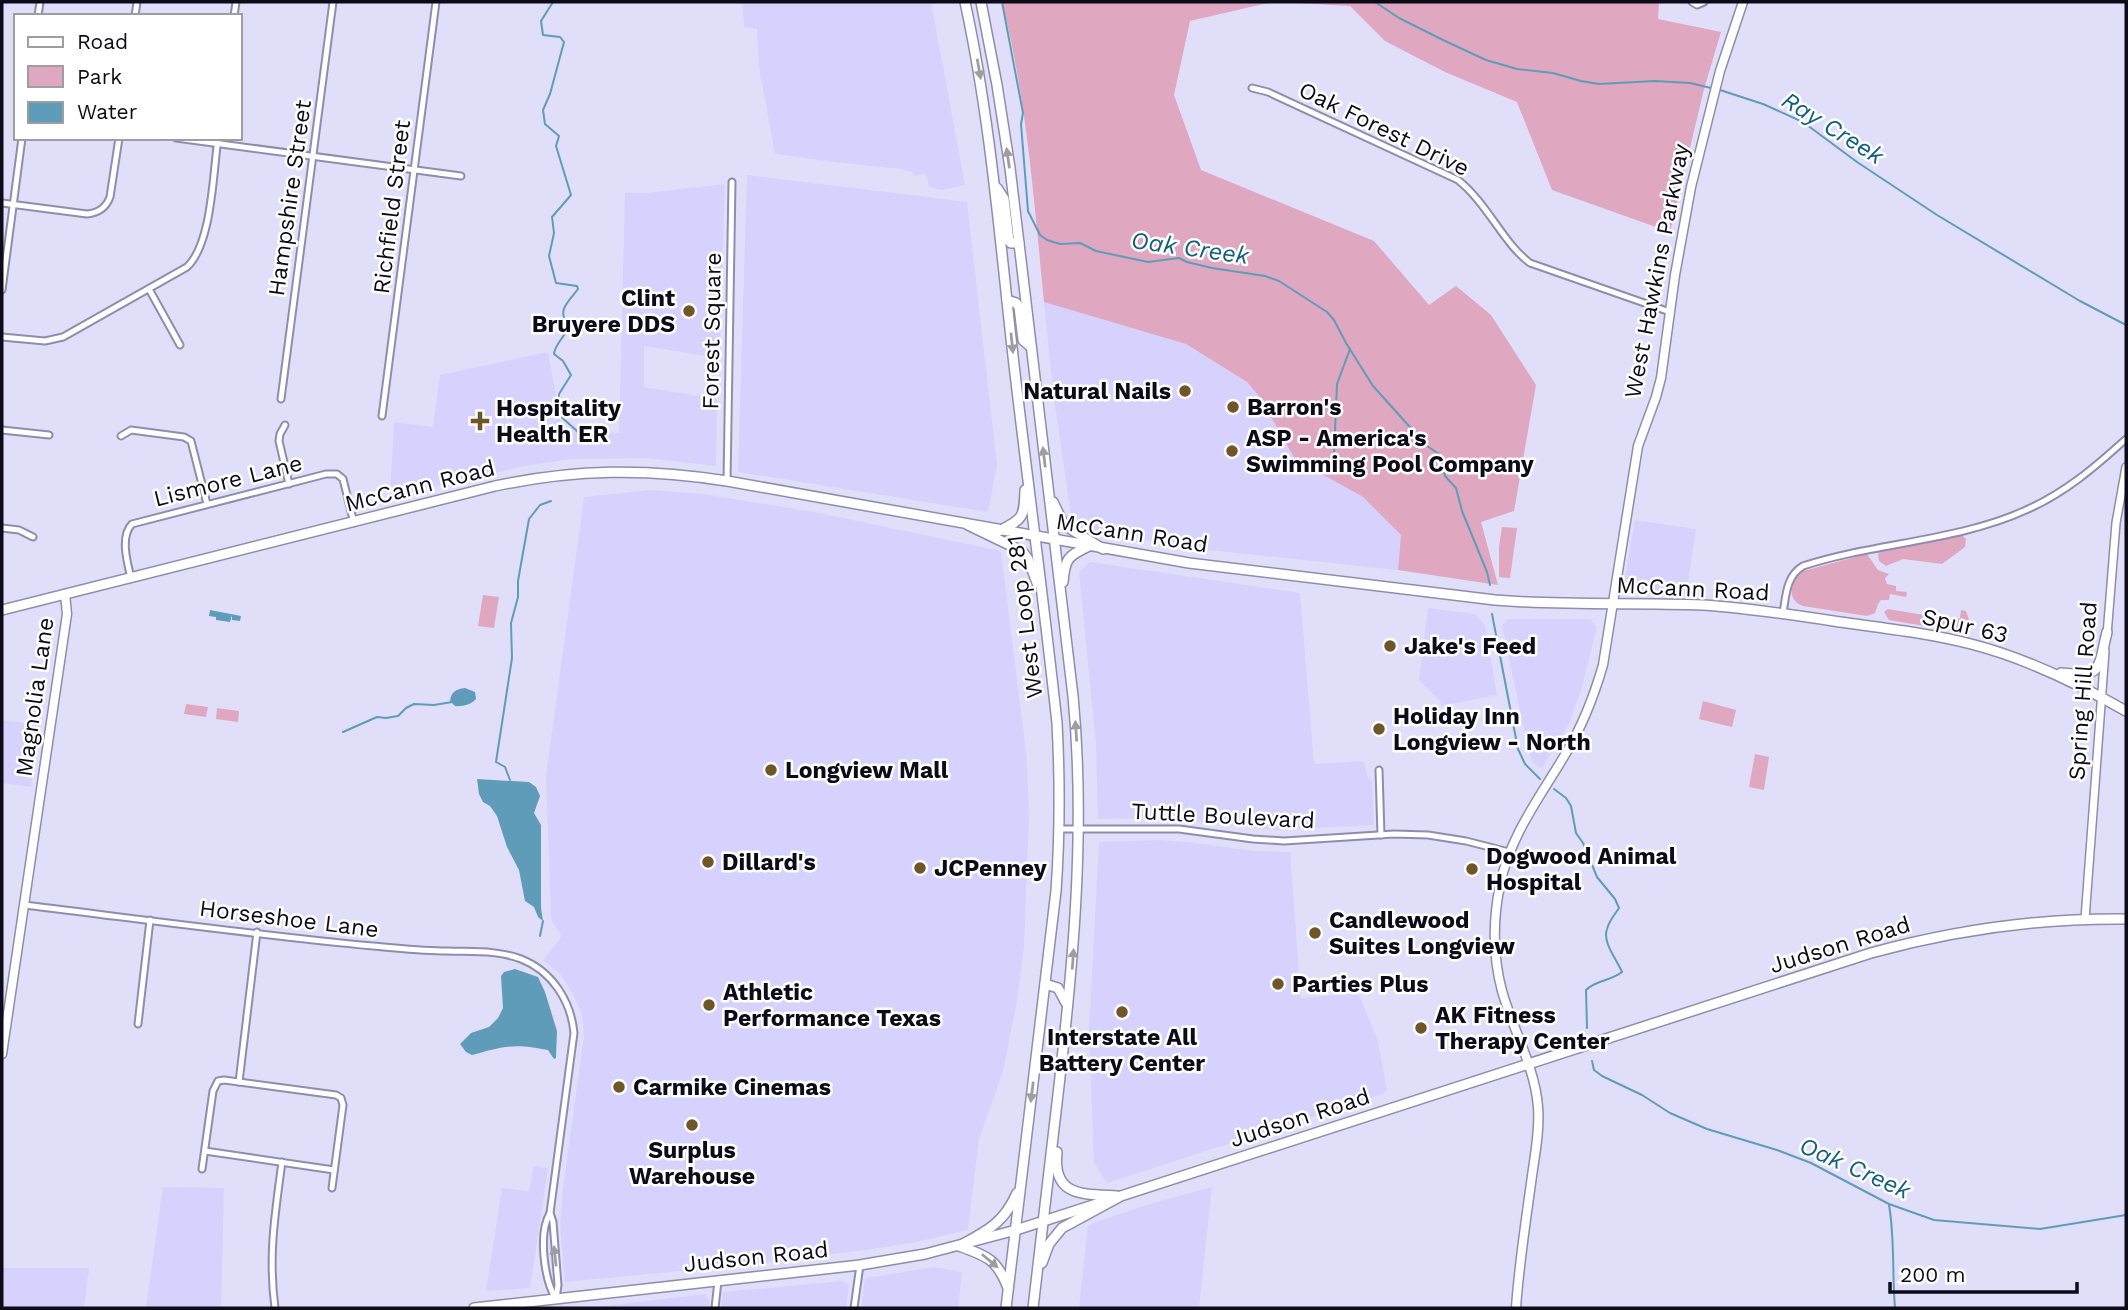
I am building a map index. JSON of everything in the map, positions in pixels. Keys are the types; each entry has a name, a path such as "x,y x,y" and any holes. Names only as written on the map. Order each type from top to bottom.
{"main road":[{"name":"West Loop 281","path":"965,2 985,103 996,187 1057,723 1060,829 1056,891 1006,1308"},
{"path":"975,2 984,18"},
{"name":"West Loop 281","path":"981,2 1003,119 1075,720 1078,772 1079,829 1068,1012 1036,1281"},
{"name":"West Hawkins Parkway","path":"1517,1308 1520,1262 1539,1117 1535,1088 1502,988 1497,956 1497,907 1503,872 1524,820 1572,743 1591,704 1605,659 1638,446 1659,385 1686,211 1720,71 1743,2"},
{"path":"996,187 1004,198 1009,241 1018,243"},
{"path":"1007,300 1015,302 1019,307 1023,341 1031,347"},
{"path":"999,531 1018,522 1022,516 1026,467"},
{"name":"McCann Road","path":"2,610 495,486 570,474 640,471 727,481 1189,563 1468,598 1543,604 1704,605 1783,613"},
{"path":"1048,486 1064,525 1103,549"},
{"path":"968,525 1024,553 1030,561 1043,601"},
{"path":"1061,601 1066,561 1071,555 1089,546"},
{"name":"Magnolia Lane","path":"2,1054 5,1005 24,905 67,614 65,594"},
{"name":"Spur 63","path":"1783,613 1962,642 2053,672 2126,711"},
{"path":"2053,672 2083,676 2091,673 2099,664 2107,632"},
{"name":"Judson Road","path":"474,1308 860,1265 959,1246 1016,1230 1900,945 1986,927 2085,919 2126,919"},
{"path":"1045,984 1060,990 1068,1012"},
{"path":"1054,1122 1058,1146 1056,1168 1065,1186 1080,1194 1119,1196"},
{"path":"959,1246 984,1233 1001,1220 1021,1181"},
{"path":"1033,1308 1036,1281 1047,1248 1056,1234 1070,1222 1119,1196"},
{"path":"959,1246 993,1261 1008,1290"}],"street":[{"name":"Hampshire Street","path":"281,399 333,2"},
{"name":"Richfield Street","path":"382,416 436,2"},
{"path":"1692,2 1697,5 1704,2"},
{"name":"Oak Forest Drive","path":"1252,88 1265,91 1458,180 1473,193 1530,263 1670,312"},
{"path":"2,290 22,140"},
{"path":"2,202 87,214 102,209 109,201 112,191 119,140"},
{"path":"2,337 45,341 59,339 181,272 197,256 206,229 217,141 461,176"},
{"name":"Forest Square","path":"727,481 732,181"},
{"path":"149,289 180,345"},
{"path":"285,425 279,443 289,484"},
{"path":"2,430 48,435"},
{"path":"121,436 131,430 184,437 191,441 207,504"},
{"name":"McCann Road","path":"1783,613 1790,579 1802,566 1986,524 2024,512 2078,481 2126,439"},
{"name":"Spring Hill Road","path":"2085,919 2116,523 2126,467"},
{"name":"Lismore Lane","path":"131,578 127,551 127,531 130,525 326,474 340,475 343,479 354,523"},
{"path":"2,528 24,532 33,537"},
{"path":"1379,770 1381,835"},
{"name":"Tuttle Boulevard","path":"1060,829 1179,829 1284,841 1381,835 1441,836 1509,852"},
{"name":"Horseshoe Lane","path":"24,905 411,950 506,954 528,962 546,974 565,1000 574,1033 550,1213"},
{"path":"138,1024 150,920"},
{"path":"240,1082 257,932"},
{"path":"202,1169 216,1083 221,1080 339,1096 343,1105 332,1188"},
{"path":"205,1151 334,1170"},
{"path":"275,1308 271,1279 271,1245 282,1162"},
{"path":"550,1213 545,1222 545,1257 549,1287 556,1299"},
{"path":"550,1213 558,1285 556,1299"},
{"path":"854,1308 860,1265"},
{"path":"715,1308 718,1281"}],"shaded area":[{"path":"742,2 931,2 965,185 941,190 929,187 926,174 914,176 912,172 901,169 775,154 759,67 757,29 744,27"},
{"path":"747,175 967,202 997,465 988,512 738,472"},
{"path":"725,184 719,358 644,346 644,387 717,399 716,466 645,458 571,459 525,466 390,497 394,422 433,427 440,375 548,352 562,430 619,433 625,193"},
{"path":"1044,302 1186,344 1247,382 1259,396 1295,459 1363,497 1401,535 1398,570 1190,548 1077,527 1072,522 1053,391"},
{"path":"650,490 704,494 819,513 1001,551 1027,761 1029,817 1024,946 1017,1001 1003,1071 979,1139 968,1230 866,1250 565,1282 560,1227 563,1188 584,1036 582,1014 572,992 560,974 543,960 562,936 551,916 546,776 584,497"},
{"path":"1635,520 1696,529 1686,595 1622,594"},
{"path":"1090,562 1300,593 1314,764 1364,761 1367,776 1372,782 1374,825 1275,830 1160,818 1098,819 1096,745 1079,572"},
{"path":"1428,608 1475,614 1485,625 1497,695 1441,706 1440,701 1419,680"},
{"path":"1508,619 1590,619 1597,627 1581,691 1568,726 1542,768 1533,763 1529,753 1502,625"},
{"path":"2,720 40,725 31,787 2,783"},
{"path":"1161,840 1254,851 1290,852 1301,998 1358,993 1377,1038 1387,1089 1383,1094 1107,1183 1094,1163 1089,1030 1099,842"},
{"path":"534,1166 548,1168 530,1288 486,1291 502,1188 529,1191"},
{"path":"163,1187 224,1188 221,1308 146,1308"},
{"path":"1212,1187 1199,1308 1079,1308 1088,1225 1146,1205"},
{"path":"935,1267 962,1272 958,1308 861,1308 865,1278"},
{"path":"2,1268 89,1268 84,1308 2,1308"},
{"path":"842,1281 849,1285 846,1308 721,1308 723,1292"},
{"path":"705,1294 709,1301 708,1308 587,1308"}],"green space":[{"path":"1002,2 1272,2 1190,21 1174,95 1201,170 1374,241 1429,305 1456,286 1491,315 1536,385 1514,511 1481,522 1498,585 1398,570 1401,535 1363,497 1295,459 1259,396 1247,382 1186,344 1044,302 1024,114"},
{"path":"1282,2 1659,2 1658,19 1721,32 1704,89 1670,232 1552,190 1517,102 1445,72 1385,41 1350,6"},
{"path":"1502,527 1517,528 1510,578 1499,577"},
{"path":"1961,534 1966,539 1965,547 1942,564 1903,559 1886,566 1879,561 1878,554 1881,551"},
{"path":"1867,554 1878,570 1889,574 1885,578 1887,584 1896,586 1896,591 1907,592 1906,597 1890,594 1889,600 1881,600 1875,613 1867,616 1803,606 1794,599 1793,585 1803,571"},
{"path":"483,595 499,597 494,628 478,626"},
{"path":"1888,609 1954,620 1960,618 1961,610 1966,611 1969,620 1966,633 1889,620 1884,612"},
{"path":"1703,701 1736,710 1732,727 1699,719"},
{"path":"186,704 208,707 206,717 184,714"},
{"path":"217,708 239,711 238,722 216,719"},
{"path":"1755,754 1769,757 1764,790 1749,787"}],"water":[{"path":"210,610 241,616 240,621 232,620 232,615 230,622 216,620 216,617 209,616"},
{"path":"465,688 475,692 476,699 467,705 455,706 450,701 453,693"},
{"path":"477,779 529,782 536,787 540,796 534,813 541,825 543,921 534,907 525,901 519,870 507,847 497,816 479,794"},
{"path":"515,969 538,977 545,992 557,1031 554,1059 548,1050 518,1046 472,1055 460,1044 471,1033 489,1027 498,1018 503,1008 501,976 504,972"}],"waterway":[{"path":"553,2 541,21 543,35 560,37 564,42 543,110 545,124 559,136 556,146 571,195 552,217 554,233 549,256 556,283 577,286 578,289 563,311 568,326 554,354 563,361 571,375 559,394 558,414 582,439"},
{"name":"Oak Creek","path":"1002,2 1023,113 1021,124 1028,211 1040,235 1060,244 1080,243 1096,251 1148,262 1179,258 1212,268 1265,276 1279,281 1327,312 1373,386 1427,446 1439,454 1445,476 1456,488 1490,585"},
{"name":"Ray Creek","path":"1375,2 1399,18 1443,40 1486,60 1517,69 1553,73 1599,84 1655,81 1690,83 1711,88"},
{"name":"Ray Creek","path":"1720,90 1763,104 1803,122 1937,215 2080,301 2126,325"},
{"path":"1334,455 1337,384 1350,349"},
{"path":"510,780 505,767 496,762 512,658 511,623 518,597 518,581 529,519 540,505 551,501"},
{"name":"Oak Creek","path":"1492,614 1518,749 1525,764 1540,779"},
{"path":"343,732 377,717 398,716 414,704 452,702"},
{"name":"Oak Creek","path":"1554,789 1566,798 1571,806 1576,833 1597,877 1619,908 1609,923 1606,934 1608,945 1622,972 1586,990 1587,1028"},
{"path":"540,936 543,921"},
{"name":"Oak Creek","path":"1592,1061 1594,1070 1602,1076 1642,1095 1670,1113 1707,1129 1811,1163 1889,1204 1934,1220 2040,1229 2126,1215"},
{"path":"1889,1205 1895,1308"}],"place":[{"name":"Clint Bruyere DDS","path":"689,311"},
{"name":"Natural Nails","path":"1185,391"},
{"name":"Barron's","path":"1233,407"},
{"name":"Hospitality Health ER","path":"480,421"},
{"name":"ASP - America's Swimming Pool Company","path":"1232,451"},
{"name":"Jake's Feed","path":"1390,646"},
{"name":"Holiday Inn Longview - North","path":"1379,729"},
{"name":"Longview Mall","path":"771,770"},
{"name":"Dillard's","path":"708,862"},
{"name":"JCPenney","path":"920,868"},
{"name":"Dogwood Animal Hospital","path":"1472,869"},
{"name":"Candlewood Suites Longview","path":"1315,933"},
{"name":"Parties Plus","path":"1278,984"},
{"name":"Athletic Performance Texas","path":"709,1005"},
{"name":"Interstate All Battery Center","path":"1122,1012"},
{"name":"AK Fitness Therapy Center","path":"1421,1028"},
{"name":"Carmike Cinemas","path":"619,1087"},
{"name":"Surplus Warehouse","path":"692,1125"}]}
